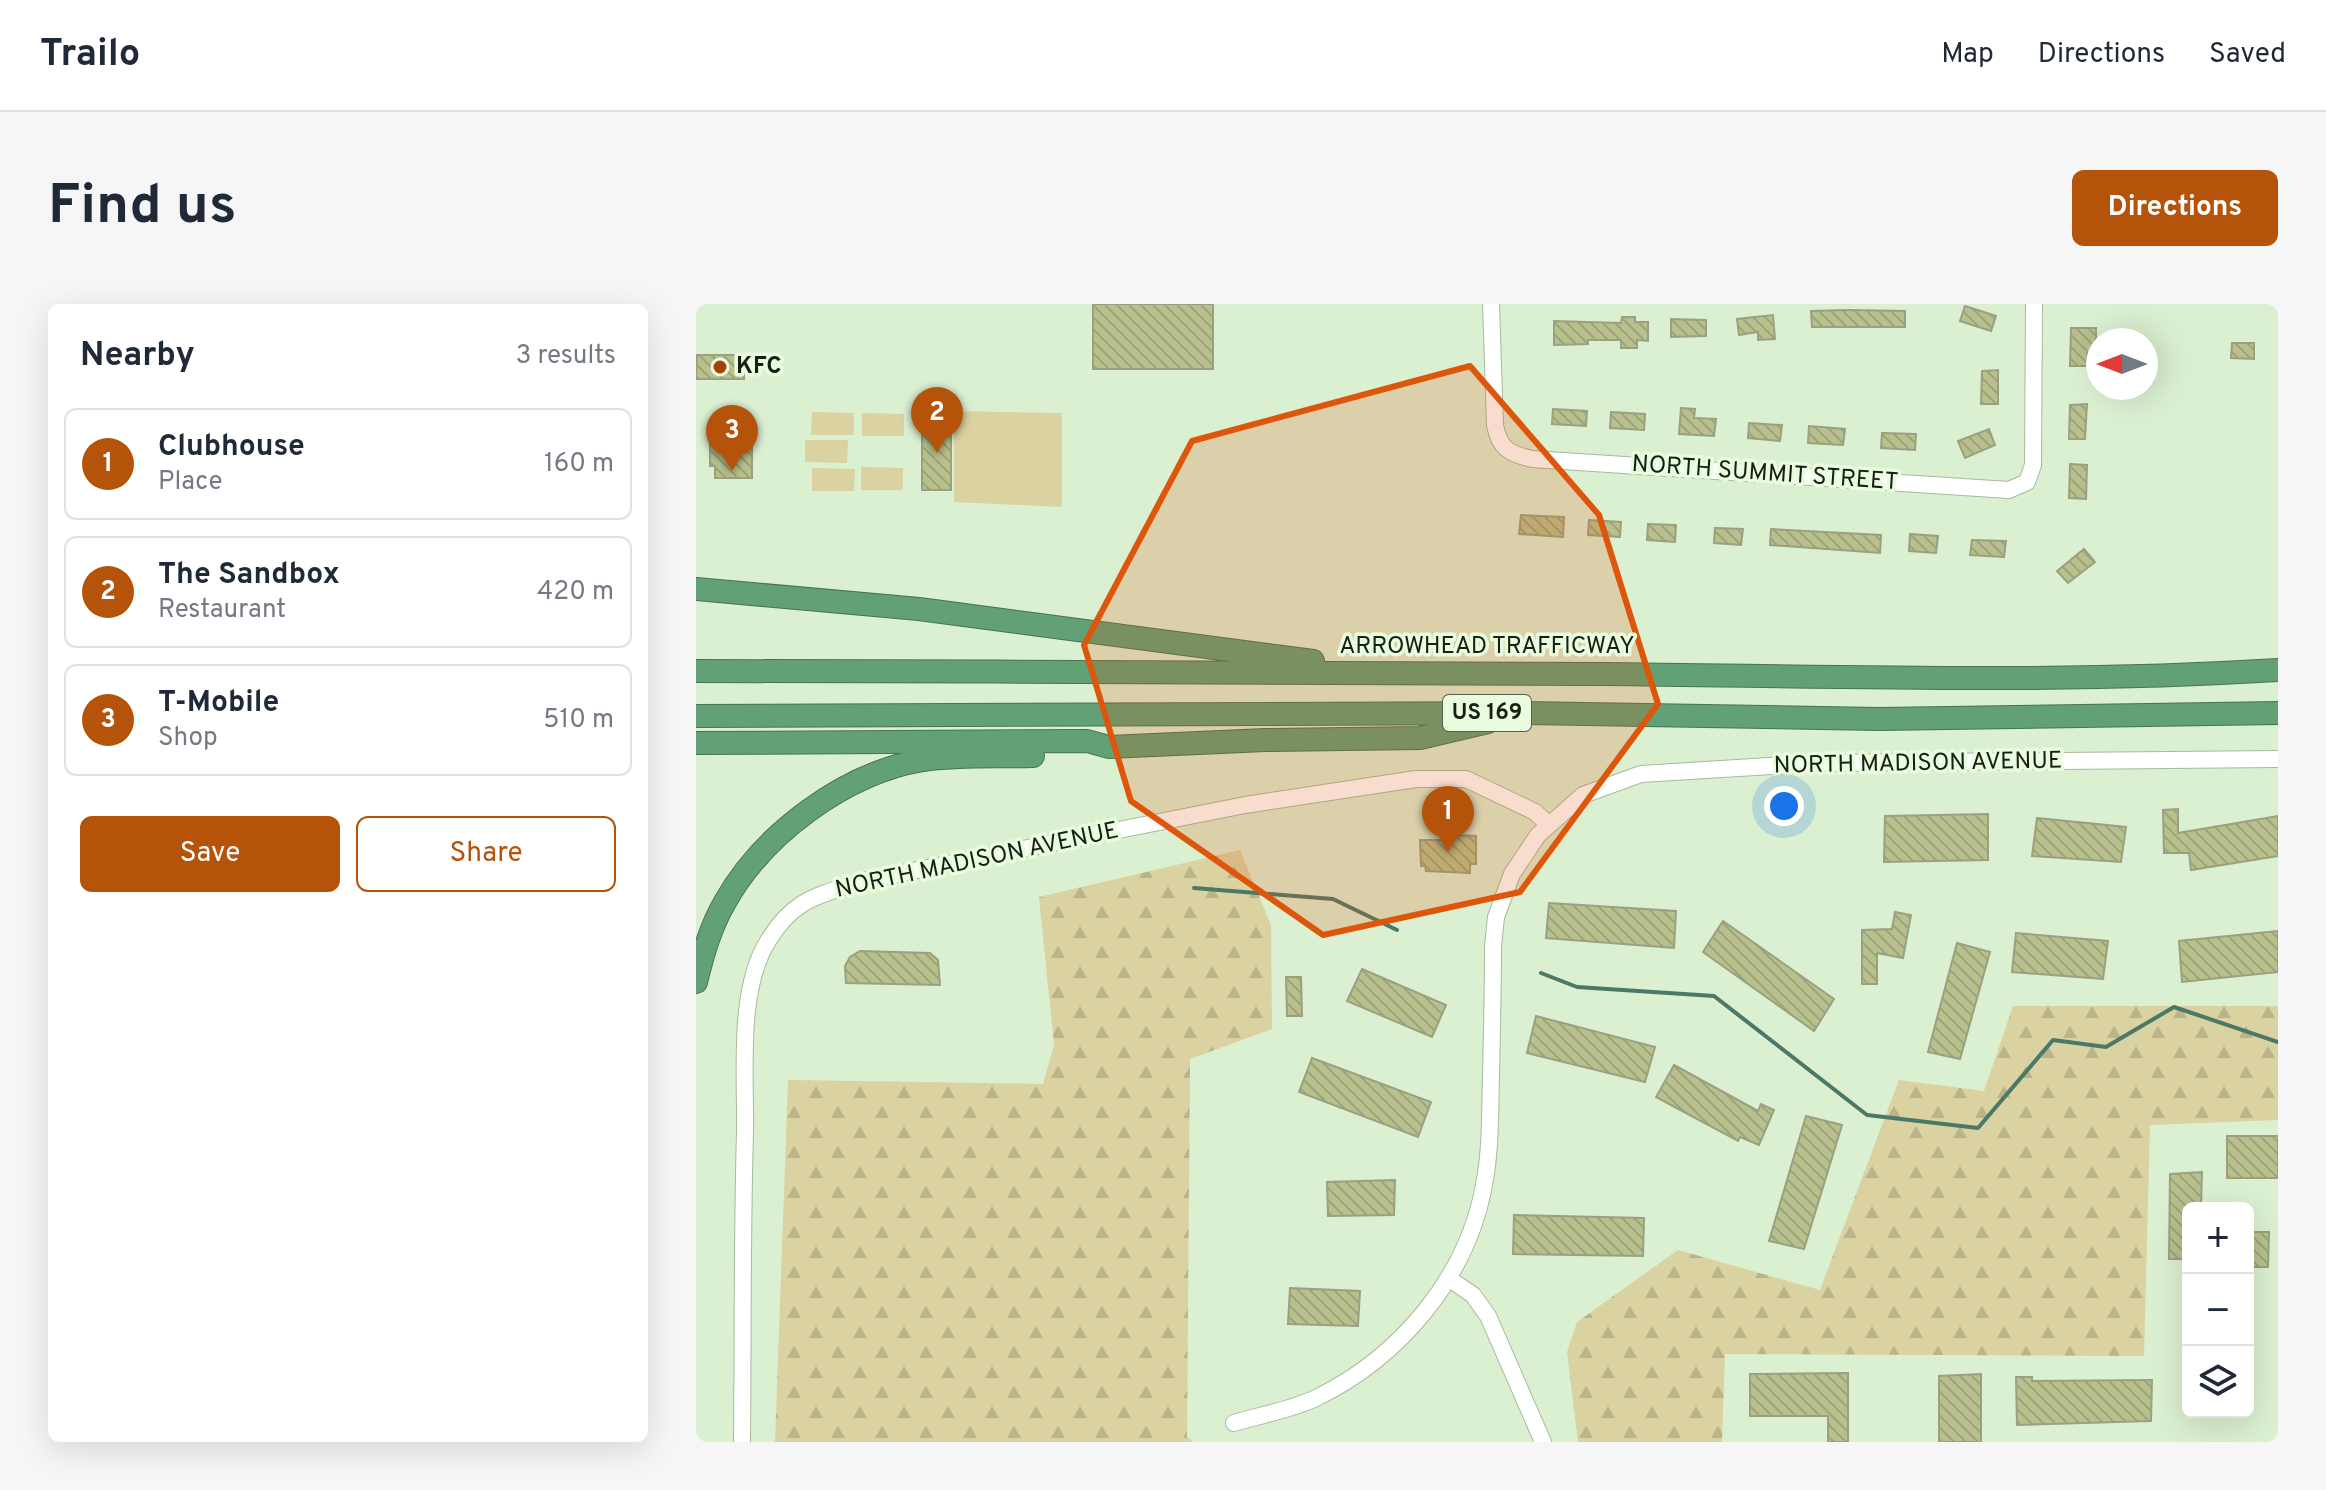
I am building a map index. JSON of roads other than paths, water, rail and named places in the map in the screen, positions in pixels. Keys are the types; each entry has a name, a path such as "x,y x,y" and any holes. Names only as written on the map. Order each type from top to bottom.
{"highway":[{"path":"696,589 919,609 1397,672"},
{"name":"ARROWHEAD TRAFFICWAY","path":"696,671 2007,677 2184,676 2278,670"},
{"path":"696,982 707,939 725,901 766,850 796,820 825,798 870,775 923,760 1086,754 1109,747 1265,740 1420,738 1526,713"},
{"name":"US 169","path":"696,716 1526,713 1894,719 2278,713"},
{"path":"696,743 1087,741 1109,747"}],"street":[{"name":"NORTH SUMMIT STREET","path":"1491,304 1495,425 1498,440 1504,449 1515,456 2009,490 2027,482 2033,465 2034,304"},
{"name":"NORTH MADISON AVENUE","path":"1234,1423 1314,1399 1374,1362 1416,1324 1448,1278 1468,1237 1484,1183 1490,1127 1496,917 1512,874 1548,824 1583,795 1641,774 1818,763 2278,759"},
{"name":"NORTH MADISON AVENUE","path":"742,1442 748,998 758,960 778,926 804,900 862,881 1230,808 1416,779 1466,779 1535,812 1548,824"},
{"path":"1448,1278 1473,1295 1488,1316 1543,1442"}],"waterway":[{"path":"1194,888 1333,899 1397,930"},
{"path":"1541,973 1577,987 1714,996 1867,1115 1978,1128 2053,1040 2106,1047 2174,1007 2278,1042"}],"place":[{"name":"KFC","path":"720,367"},
{"name":"The Sandbox","path":"937,453"},
{"name":"T-Mobile","path":"732,471"},
{"name":"Clubhouse","path":"1448,852"}]}
